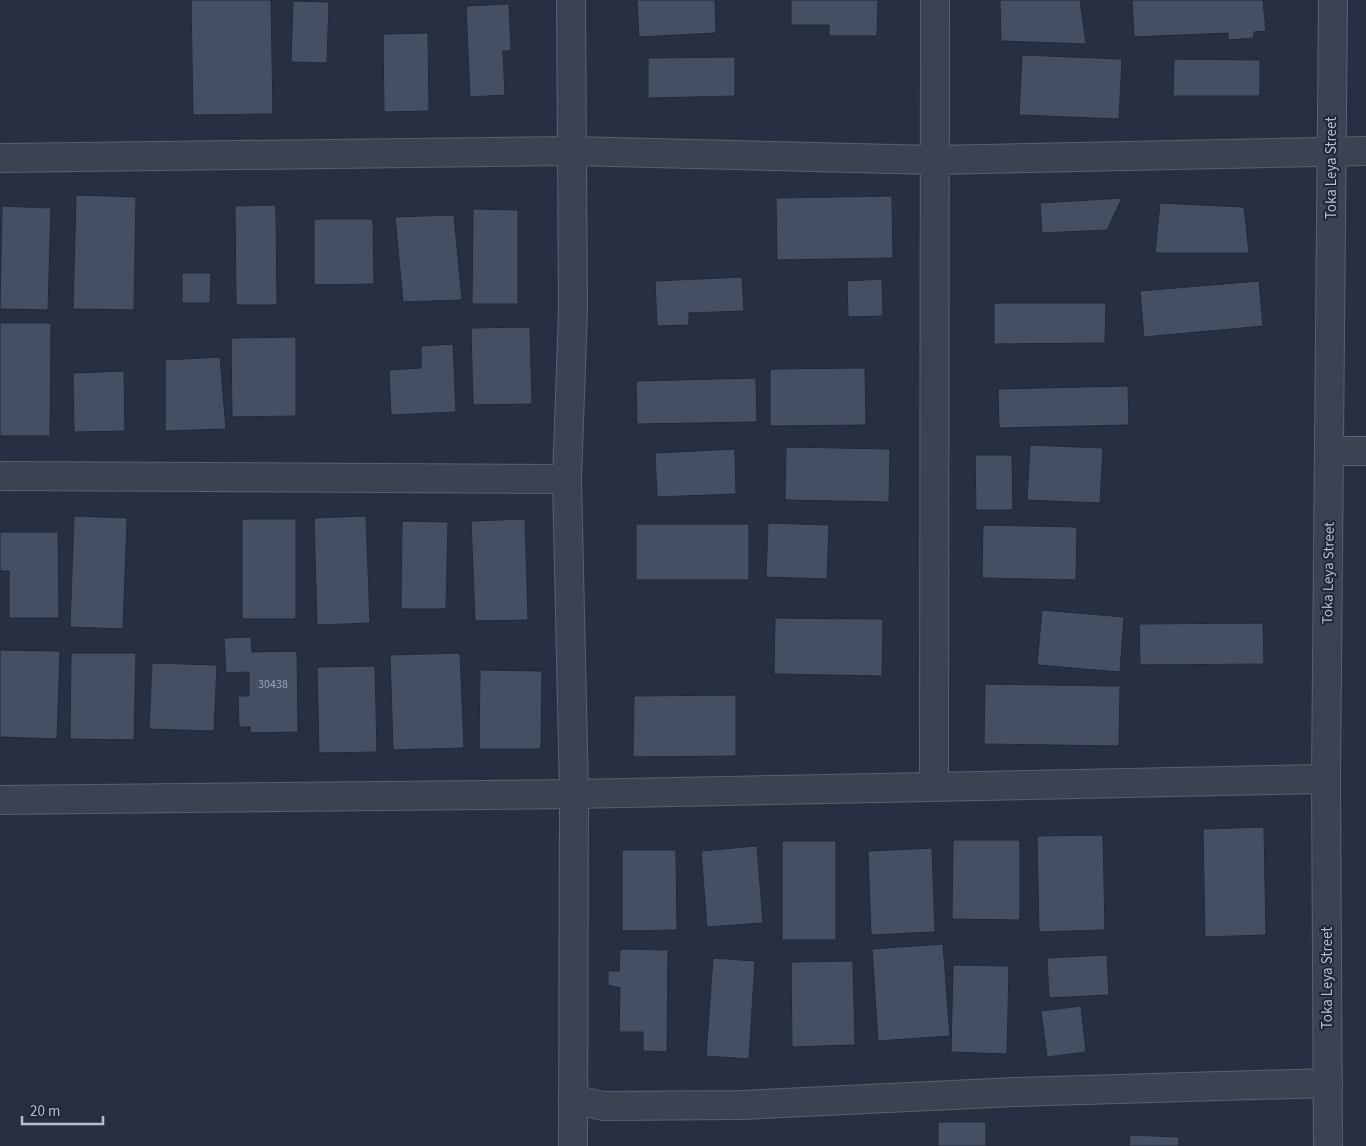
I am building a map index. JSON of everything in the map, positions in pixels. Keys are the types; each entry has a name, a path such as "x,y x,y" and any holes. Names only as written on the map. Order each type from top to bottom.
{"street":[{"path":"571,0 573,310 567,479 574,794 573,1146"},
{"path":"934,786 935,0"},
{"name":"Toka Leya Street","path":"1328,1146 1326,778 1333,0"},
{"path":"0,158 572,151 934,160 1332,150 1366,151"},
{"path":"1329,451 1366,451"},
{"path":"0,476 567,479"},
{"path":"0,800 574,794 1326,778"},
{"path":"573,1099 603,1106 744,1105 1015,1092 1328,1083"}],"building":[{"path":"191,0 271,0 273,114 193,115"},
{"path":"637,0 715,0 716,33 639,37"},
{"path":"791,0 878,0 877,36 829,36 829,25 791,25"},
{"path":"1000,0 1080,0 1086,44 1001,41"},
{"path":"1132,0 1263,0 1266,31 1254,32 1254,38 1228,40 1228,33 1134,37"},
{"path":"293,1 329,2 327,63 291,62"},
{"path":"509,4 511,51 503,51 505,95 470,97 466,6"},
{"path":"428,33 429,111 384,112 383,34"},
{"path":"1022,55 1122,59 1119,119 1019,115"},
{"path":"735,57 735,96 648,98 648,58"},
{"path":"1174,59 1260,60 1260,96 1173,96"},
{"path":"76,195 136,197 134,310 73,309"},
{"path":"892,196 893,258 777,260 776,198"},
{"path":"1122,198 1107,230 1042,233 1040,203"},
{"path":"1160,203 1244,207 1249,253 1155,253"},
{"path":"276,205 277,305 236,305 235,206"},
{"path":"2,206 51,208 48,310 0,309"},
{"path":"473,209 518,210 518,304 472,304"},
{"path":"454,215 462,300 403,302 395,217"},
{"path":"314,219 373,219 374,284 314,285"},
{"path":"182,273 211,273 210,303 182,303"},
{"path":"742,277 744,311 689,313 689,325 657,326 655,281"},
{"path":"882,279 883,316 848,317 847,281"},
{"path":"1259,281 1263,326 1144,337 1140,291"},
{"path":"994,303 1106,303 1105,343 994,344"},
{"path":"0,323 51,323 50,436 0,436"},
{"path":"530,327 532,404 473,405 471,328"},
{"path":"296,337 296,416 232,417 231,338"},
{"path":"453,344 456,412 391,415 389,370 421,368 421,346"},
{"path":"220,357 226,429 165,431 165,360"},
{"path":"865,368 866,425 770,426 770,369"},
{"path":"124,371 125,431 74,432 73,373"},
{"path":"756,378 757,422 637,424 636,381"},
{"path":"1128,386 1129,425 999,428 998,389"},
{"path":"1030,445 1103,448 1100,503 1027,500"},
{"path":"786,447 890,449 889,502 785,500"},
{"path":"735,449 736,494 657,497 655,453"},
{"path":"975,455 1012,455 1013,510 976,510"},
{"path":"74,516 127,518 123,629 70,627"},
{"path":"366,516 370,623 317,625 314,518"},
{"path":"242,519 296,519 296,619 242,619"},
{"path":"525,519 528,620 475,621 471,521"},
{"path":"402,521 448,522 446,609 401,609"},
{"path":"768,523 829,525 827,579 766,577"},
{"path":"636,524 749,524 749,580 636,580"},
{"path":"983,525 1077,527 1076,580 982,578"},
{"path":"0,532 58,532 59,618 9,618 9,571 0,571"},
{"path":"1042,610 1124,617 1120,672 1037,665"},
{"path":"775,618 883,619 882,676 774,674"},
{"path":"1263,623 1264,664 1140,665 1139,624"},
{"path":"251,637 252,652 297,651 298,732 250,733 250,727 239,727 238,696 249,696 249,672 226,673 224,638"},
{"path":"0,650 60,651 57,739 0,737"},
{"path":"71,653 136,653 134,740 70,739"},
{"path":"460,653 464,748 393,750 390,655"},
{"path":"152,663 217,665 214,731 149,729"},
{"path":"375,666 377,752 319,753 317,667"},
{"path":"480,670 542,671 541,749 479,749"},
{"path":"985,684 1120,686 1119,746 984,744"},
{"path":"736,695 736,756 633,757 634,696"},
{"path":"1264,827 1266,935 1205,937 1203,829"},
{"path":"1103,835 1105,930 1039,932 1037,836"},
{"path":"953,840 1020,840 1020,920 952,919"},
{"path":"782,841 836,841 836,940 782,940"},
{"path":"757,846 763,923 707,927 701,851"},
{"path":"932,848 935,932 871,935 868,851"},
{"path":"622,850 676,850 677,930 622,931"},
{"path":"943,944 950,1036 878,1041 872,949"},
{"path":"620,949 668,950 667,1052 643,1051 643,1032 619,1032 620,988 608,985 608,971 619,971"},
{"path":"1107,955 1109,995 1049,998 1047,958"},
{"path":"713,958 755,961 749,1059 706,1056"},
{"path":"853,961 855,1045 792,1047 791,962"},
{"path":"953,965 1009,966 1007,1054 951,1052"},
{"path":"1081,1006 1086,1052 1047,1057 1041,1011"},
{"path":"938,1122 986,1122 986,1146 938,1146"},
{"path":"1130,1135 1179,1137 1179,1146 1129,1146"}]}
